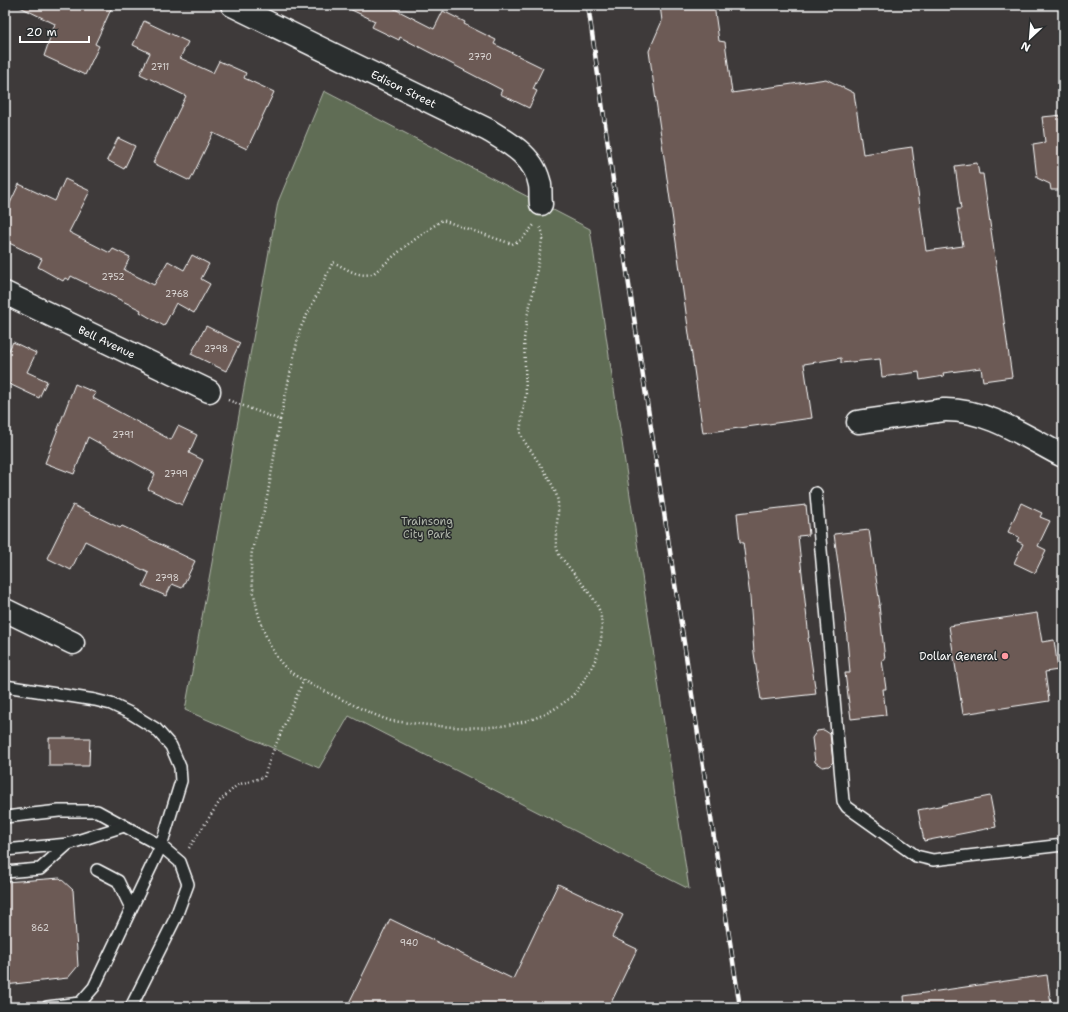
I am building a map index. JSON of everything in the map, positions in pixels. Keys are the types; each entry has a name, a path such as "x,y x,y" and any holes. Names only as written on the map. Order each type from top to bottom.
{"street":[{"name":"Edison Street","path":"232,5 488,130 513,145 527,158 536,171 540,185 541,204"},
{"name":"Bell Avenue","path":"5,293 209,391"},
{"path":"858,422 944,410 958,410 982,416 1017,431 1063,456"},
{"path":"5,610 73,642"}],"lane":[{"path":"816,493 843,800 848,807 916,856 927,859 933,860 1063,844"},
{"path":"5,686 95,700 111,704 132,714 156,729 171,746 180,767 181,781 160,846 94,987 80,1003 47,1007"},
{"path":"5,817 60,811 97,811 160,846 180,862 188,884 175,919 132,1007"},
{"path":"5,850 68,844 124,826"},
{"path":"5,872 40,869 68,844"},
{"path":"97,870 118,881 131,908"}],"path":[{"path":"442,220 512,244 521,240 537,221 543,234 524,339 526,393 520,431 521,437 547,475 556,492 559,515 555,537 559,555 596,603 600,612 602,624 601,640 591,669 572,696 546,714 511,725 493,727 391,721 380,718 304,679 285,667 271,648 261,624 252,584 251,562 252,551 265,505 280,420 300,329 333,262 357,274 368,275 374,273 407,245 442,220"},
{"path":"209,391 280,420"},
{"path":"180,862 220,801 237,785 264,777 271,756 304,679"}],"green space":[{"name":"Trainsong City Park","path":"324,91 590,229 689,889 349,716 319,768 185,710 278,202"}],"building":[{"path":"16,5 113,5 95,44 99,46 85,75 44,56 55,24"},
{"path":"341,5 387,5 434,29 443,11 465,22 464,24 496,40 494,44 543,68 533,89 537,91 529,108 500,94 502,90 400,37 399,40 372,27 375,21"},
{"path":"660,5 714,5 719,41 725,42 732,93 826,79 854,93 863,154 912,147 926,251 963,246 957,209 961,209 955,166 977,163 979,174 983,174 1012,377 983,381 981,368 943,373 944,376 920,380 919,372 882,377 880,359 841,363 841,358 804,364 812,418 703,433 649,51 662,21"},
{"path":"144,21 188,42 180,58 213,73 219,61 246,73 244,78 274,92 247,149 213,133 190,181 153,163 186,96 140,74 150,53 133,45"},
{"path":"1063,115 1063,191 1051,190 1050,184 1037,178 1033,144 1045,142 1042,117"},
{"path":"118,138 135,146 124,169 107,160"},
{"path":"65,179 90,191 69,232 110,253 113,249 130,257 124,270 154,285 168,261 184,270 192,255 209,264 201,279 210,284 194,313 176,303 164,326 140,312 141,310 71,276 69,280 65,278 63,281 38,267 42,259 5,241 5,214 19,184 55,201"},
{"path":"206,326 240,343 226,371 191,354"},
{"path":"13,342 36,353 27,372 47,381 39,398 5,382 5,358"},
{"path":"75,384 96,393 93,398 171,440 178,426 197,435 189,453 203,460 182,505 148,489 155,474 88,437 74,474 45,463"},
{"path":"1021,503 1042,513 1040,517 1050,521 1038,546 1046,550 1035,573 1014,563 1023,544 1017,541 1019,537 1008,532"},
{"path":"73,505 120,528 122,526 195,561 182,588 172,584 166,596 143,586 149,573 85,541 71,570 47,558"},
{"path":"806,505 809,535 798,536 808,638 816,694 761,700 754,653 750,597 743,542 740,542 737,513"},
{"path":"869,530 880,605 885,660 882,660 886,689 883,689 886,715 851,719 845,673 850,673 845,615 834,534"},
{"name":"Dollar General","path":"1037,613 1042,642 1054,640 1058,670 1045,672 1049,701 963,714 949,626"},
{"path":"824,730 830,734 833,762 829,766 822,767 815,762 812,738 817,731"},
{"path":"49,738 90,738 89,766 49,766"},
{"path":"990,796 996,827 924,841 918,810"},
{"path":"60,878 73,890 78,966 68,978 5,985 5,882"},
{"path":"558,884 623,915 612,937 637,949 609,1007 347,1007 390,919 513,979"},
{"path":"1047,975 1051,1004 1030,1007 905,1007 904,996"}],"railway":[{"path":"588,5 615,194 740,1007"}],"place":[{"name":"Dollar General","path":"1005,656"}]}
